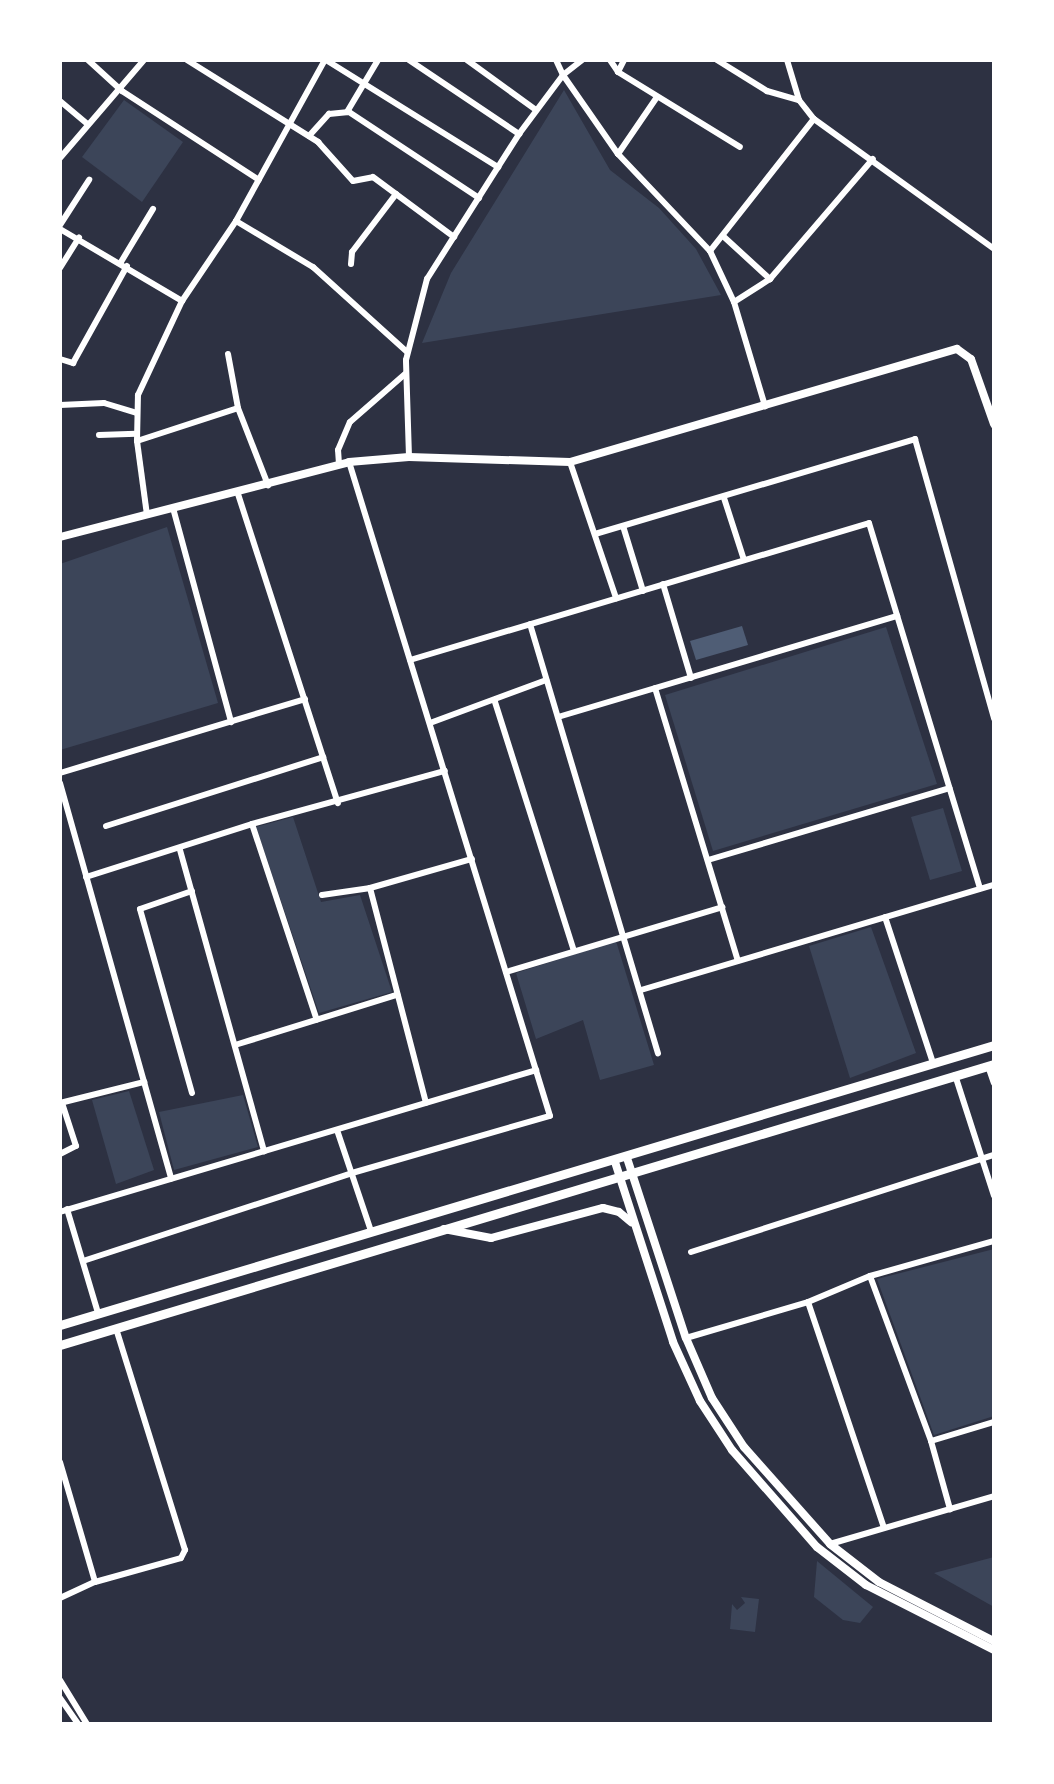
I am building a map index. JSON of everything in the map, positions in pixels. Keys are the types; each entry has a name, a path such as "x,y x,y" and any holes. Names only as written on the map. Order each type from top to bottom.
{"main road":[{"path":"60,1325 994,1045"},
{"path":"60,1344 991,1065"}],"street":[{"path":"88,60 122,91 259,180"},
{"path":"60,158 87,124 122,91 144,60"},
{"path":"187,60 309,136 353,181 373,177 454,237"},
{"path":"148,516 137,438 138,395 182,301 236,221 326,60 498,167"},
{"path":"346,112 378,60"},
{"path":"408,60 518,134"},
{"path":"467,60 536,110"},
{"path":"556,60 618,154 710,252 734,302 765,406"},
{"path":"410,456 406,373 427,279 518,134 563,74 582,60"},
{"path":"610,60 618,72 740,147"},
{"path":"618,72 624,60"},
{"path":"717,60 767,91 799,100"},
{"path":"786,60 799,100 814,119 994,249"},
{"path":"618,154 657,97"},
{"path":"60,101 87,124"},
{"path":"309,136 325,116 346,112 479,198"},
{"path":"710,252 814,119"},
{"path":"734,302 770,279 873,159"},
{"path":"89,180 60,227 182,301"},
{"path":"351,264 352,252 396,194"},
{"path":"60,359 74,363 153,209"},
{"path":"236,221 313,267 408,353"},
{"path":"724,236 770,279"},
{"path":"60,268 79,238"},
{"path":"62,533 238,494 344,463 410,456 570,462 957,350 971,359 994,424"},
{"path":"228,354 238,408 268,485"},
{"path":"83,1262 352,1173 550,1116 410,660 338,450 350,422 406,373"},
{"path":"60,405 104,404 136,413"},
{"path":"99,435 137,438 238,408"},
{"path":"595,534 915,439 994,719"},
{"path":"570,462 616,598"},
{"path":"238,494 338,803"},
{"path":"724,498 744,560"},
{"path":"174,508 232,722"},
{"path":"410,660 869,523 980,889"},
{"path":"624,526 642,590"},
{"path":"663,584 692,678"},
{"path":"558,718 897,616"},
{"path":"530,624 658,1053"},
{"path":"430,724 546,680"},
{"path":"656,688 738,961"},
{"path":"60,774 305,700"},
{"path":"494,702 574,952"},
{"path":"106,826 323,757"},
{"path":"86,878 252,824 445,771"},
{"path":"60,783 171,1179"},
{"path":"708,860 949,788"},
{"path":"252,824 317,1020"},
{"path":"180,850 264,1151"},
{"path":"322,896 370,888 472,859"},
{"path":"640,990 994,885"},
{"path":"370,888 426,1103"},
{"path":"192,892 140,909 192,1093"},
{"path":"506,972 722,908"},
{"path":"884,918 933,1065"},
{"path":"234,1045 397,995"},
{"path":"991,1065 994,1083"},
{"path":"98,1313 64,1210 536,1070"},
{"path":"955,1074 994,1196"},
{"path":"60,1154 76,1146 61,1103 144,1082"},
{"path":"338,1130 371,1232"},
{"path":"691,1252 994,1155"},
{"path":"627,1158 686,1338 712,1398 744,1447 830,1544 879,1582 994,1641"},
{"path":"614,1162 673,1342 700,1401 732,1450 817,1547 866,1585 994,1650"},
{"path":"442,1229 491,1238 603,1208 619,1212 634,1225"},
{"path":"686,1338 808,1302 870,1276 994,1242"},
{"path":"870,1276 931,1442 950,1508"},
{"path":"808,1302 884,1528"},
{"path":"60,1598 94,1582 181,1558 186,1550 116,1328"},
{"path":"931,1442 994,1422"},
{"path":"60,1462 94,1582"},
{"path":"830,1544 994,1496"},
{"path":"60,1680 87,1724"},
{"path":"60,1698 78,1724"}],"shaded area":[{"path":"564,90 610,170 659,208 696,249 721,295 422,343 451,273"},
{"path":"124,100 183,142 142,202 82,157"},
{"path":"167,527 218,703 60,750 60,564"},
{"path":"742,626 748,645 696,660 690,641"},
{"path":"886,627 937,784 713,851 665,695"},
{"path":"943,808 962,871 930,880 911,817"},
{"path":"293,817 321,902 360,895 392,992 319,1013 256,827"},
{"path":"871,927 916,1053 850,1078 809,946"},
{"path":"616,941 654,1065 600,1080 583,1020 536,1039 516,973"},
{"path":"129,1091 154,1170 116,1184 92,1100"},
{"path":"243,1095 258,1147 174,1170 159,1112"},
{"path":"994,1249 994,1416 934,1435 877,1279"},
{"path":"994,1557 994,1607 934,1573"},
{"path":"817,1561 873,1607 860,1623 843,1620 814,1597"},
{"path":"741,1597 759,1599 755,1632 730,1629 732,1604 737,1610 745,1603"}]}
